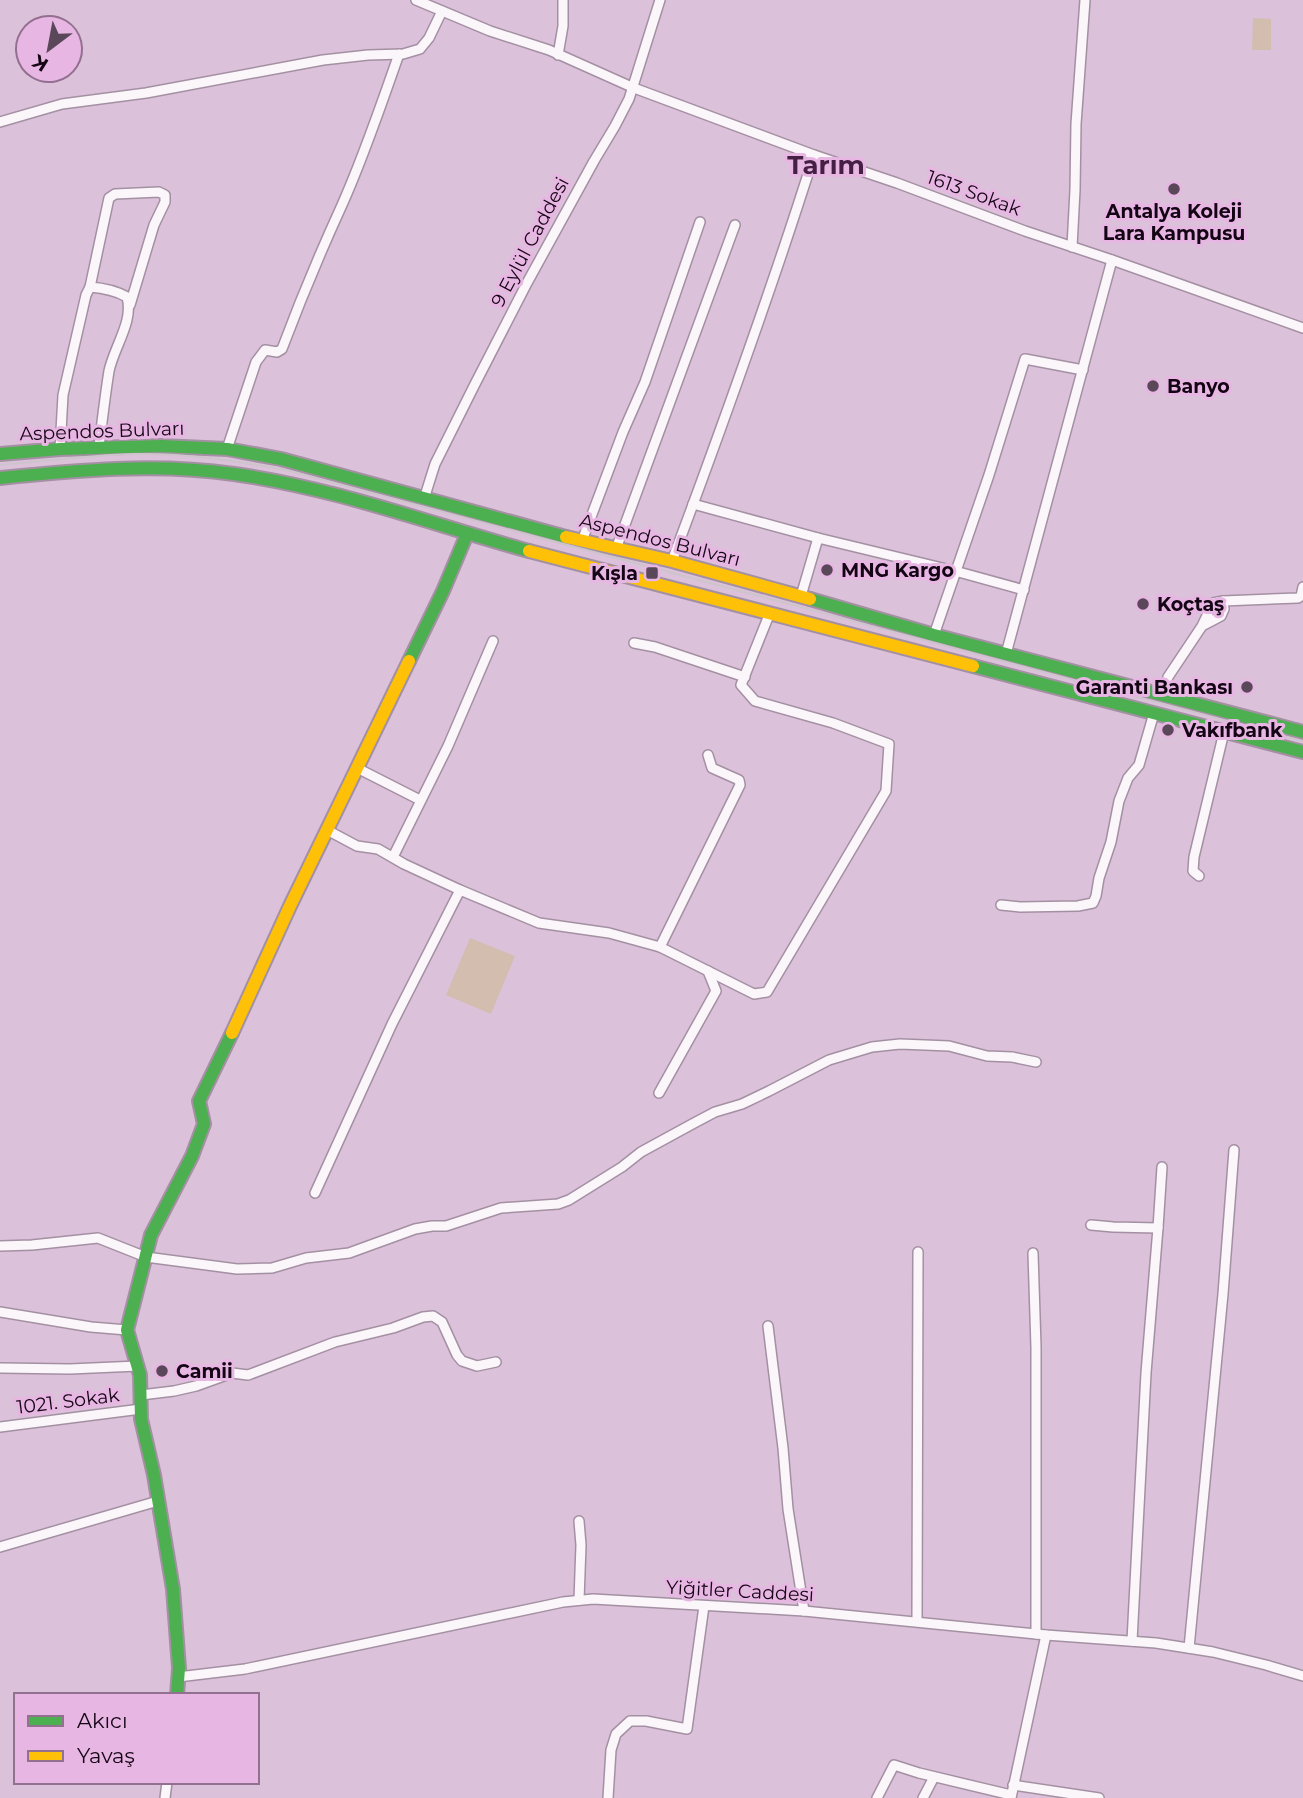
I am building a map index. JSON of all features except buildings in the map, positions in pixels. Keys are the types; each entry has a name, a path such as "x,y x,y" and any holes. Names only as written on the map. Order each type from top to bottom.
{"main road":[{"name":"Aspendos Bulvarı","path":"0,454 161,446 228,449 281,458 425,499 582,541 672,561 934,635 1303,732"},
{"name":"Aspendos Bulvarı","path":"0,478 129,468 233,474 285,482 769,615 1303,752"},
{"path":"177,1693 173,1589 141,1419 140,1374 127,1330 151,1235 192,1156 204,1124 199,1101 443,591 467,534"}],"street":[{"name":"1613 Sokak","path":"416,0 490,31 558,55 634,88 814,155 1303,328"},
{"path":"558,55 563,26 563,0"},
{"name":"9 Eylül Caddesi","path":"425,499 435,464 480,374 634,88 660,0"},
{"path":"1072,247 1076,124 1085,0"},
{"path":"0,122 62,104 146,93 323,61 399,54 420,48 429,38 442,11"},
{"path":"228,449 256,362 265,350 278,352 282,349 342,205 399,54"},
{"path":"672,561 729,409 814,155"},
{"path":"60,449 63,395 109,198 114,194 159,192 165,195 165,202 154,225 110,367 99,447"},
{"path":"582,541 645,382 700,222"},
{"path":"616,549 735,225"},
{"path":"1006,654 1112,260"},
{"path":"90,288 120,292 127,297 130,305"},
{"path":"934,635 989,475 1025,359 1083,370"},
{"path":"693,504 1024,590"},
{"path":"801,596 818,538"},
{"path":"1163,695 1168,677 1202,626 1221,616 1223,601 1298,598 1303,587"},
{"path":"327,830 358,846 378,849 460,890 539,923 609,933 660,947 754,994 766,992 886,791 889,744 833,723 755,701 741,685 769,615"},
{"path":"393,857 448,746 494,641"},
{"path":"634,643 655,647 745,677"},
{"path":"1001,905 1078,906 1093,903 1111,842 1119,801 1128,778 1139,765 1154,713"},
{"path":"1199,876 1193,871 1194,857 1224,732"},
{"path":"660,947 740,785 739,780 712,768 708,755"},
{"path":"357,768 420,800"},
{"path":"315,1193 392,1024 460,890"},
{"path":"659,1093 716,991 708,971"},
{"path":"0,1246 98,1238 146,1257 237,1269 272,1268 306,1258 349,1253 415,1229 446,1226 501,1209 558,1204 569,1200 642,1152 715,1112 751,1100 829,1060 885,1044 949,1046 987,1056 1036,1062"},
{"path":"1189,1648 1234,1150"},
{"path":"1132,1641 1146,1373 1162,1167"},
{"path":"1091,1225 1158,1228"},
{"path":"917,1621 918,1252"},
{"path":"877,1798 894,1765 1011,1796 1041,1634 1032,1253"},
{"path":"0,1312 127,1330"},
{"path":"141,1395 185,1388 232,1373 248,1375 335,1342 433,1316 442,1322 462,1361 477,1366 496,1362"},
{"path":"768,1326 788,1509 804,1611"},
{"path":"0,1368 138,1366"},
{"name":"1021. Sokak","path":"0,1427 141,1409"},
{"path":"0,1547 158,1501"},
{"path":"579,1521 579,1600"},
{"name":"Yiğitler Caddesi","path":"178,1677 245,1669 563,1602 593,1599 804,1611 1132,1641 1213,1651 1303,1676"},
{"path":"608,1798 611,1750 616,1734 630,1721 646,1721 687,1729 704,1606"},
{"path":"923,1798 934,1777"},
{"path":"1013,1785 1099,1798"}],"shaded area":[{"path":"1253,18 1271,19 1271,50 1252,50"},
{"path":"470,938 515,956 491,1014 446,995"}],"tram line":[{"path":"0,465 154,454 211,458 286,470 1303,741"}],"traffic: fast":[{"path":"0,454 161,446 227,449 281,459 566,537"},
{"path":"0,478 146,468 234,474 346,497 529,551"},
{"path":"409,661 467,534"},
{"path":"810,599 934,635 1303,732"},
{"path":"973,666 1303,752"},
{"path":"177,1693 179,1668 173,1589 154,1475 141,1419 140,1375 127,1330 151,1235 192,1156 204,1124 199,1101 232,1033"}],"traffic: slow":[{"path":"566,537 672,561 810,599"},
{"path":"529,551 973,666"},
{"path":"232,1033 290,906 409,661"}],"place":[{"name":"Antalya Koleji Lara Kampusu","path":"1174,189"},
{"name":"Banyo","path":"1153,386"},
{"name":"MNG Kargo","path":"827,570"},
{"name":"Kışla","path":"652,573"},
{"name":"Koçtaş","path":"1143,604"},
{"name":"Garanti Bankası","path":"1247,687"},
{"name":"Vakıfbank","path":"1168,730"},
{"name":"Camii","path":"162,1371"}],"district":[{"name":"Tarım","path":"826,165"}]}
